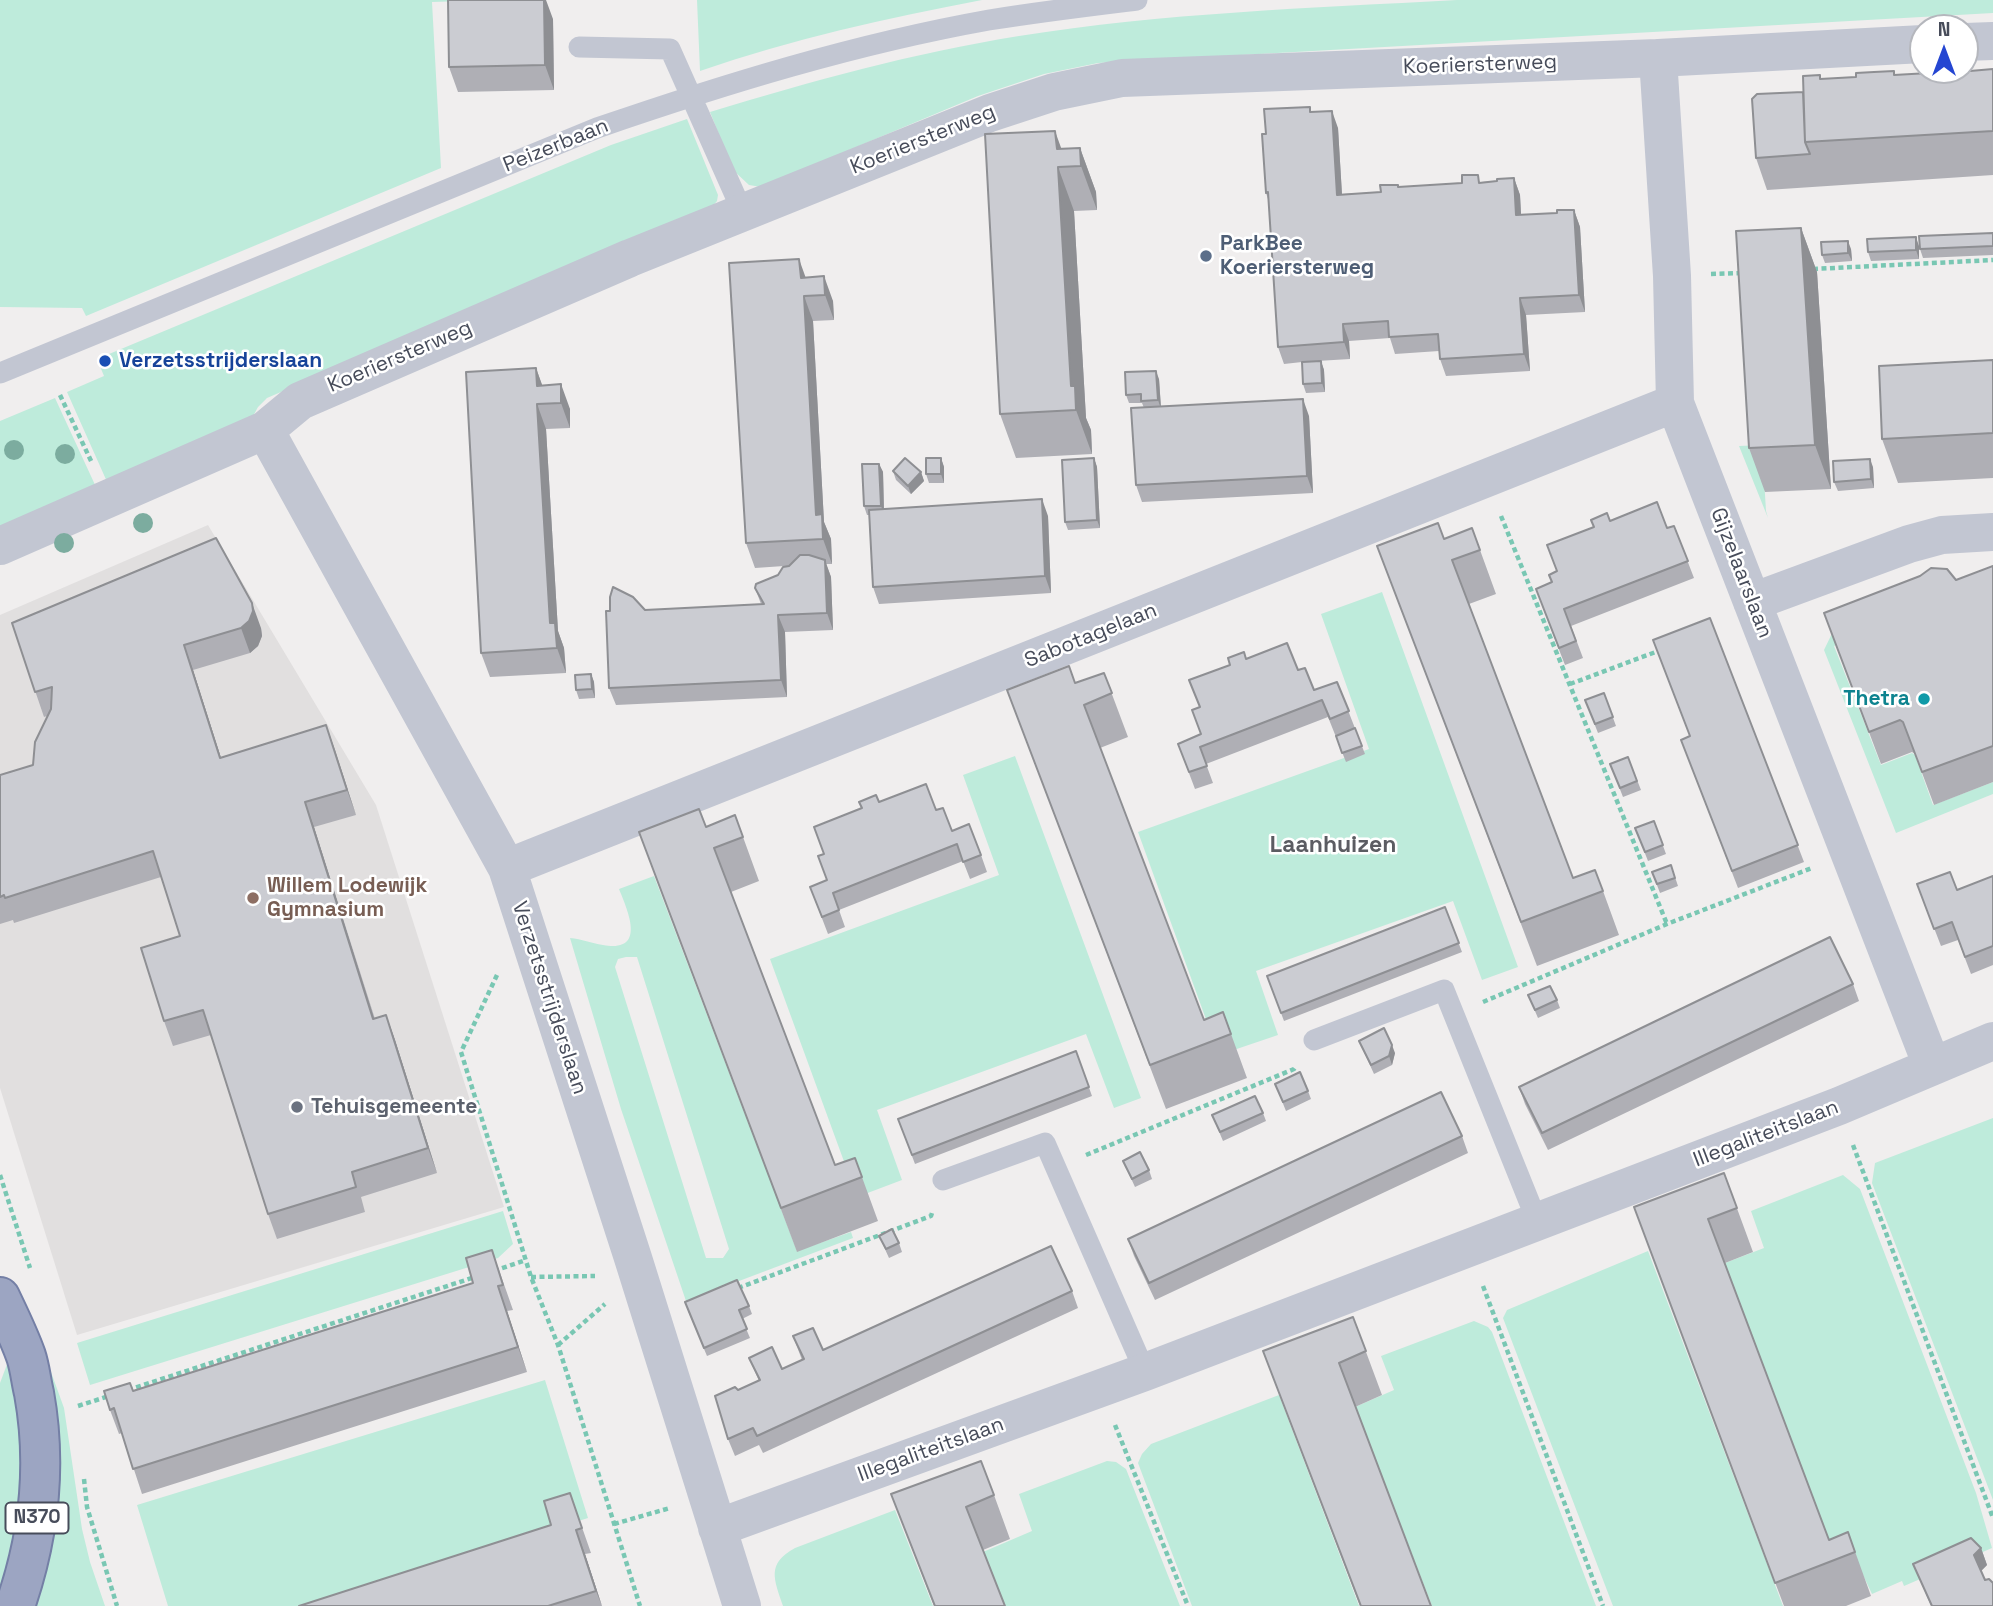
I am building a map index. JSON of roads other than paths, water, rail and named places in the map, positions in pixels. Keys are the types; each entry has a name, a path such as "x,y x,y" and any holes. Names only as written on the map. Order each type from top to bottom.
{"highway":[{"name":"N370","path":"0,1297 27,1357 42,1450 33,1538 15,1606"}],"street":[{"name":"Koeriersterweg","path":"0,546 265,430 300,401 630,258 990,113 1054,92 1122,78 1658,58 1909,45"},
{"name":"Gijzelaarslaan","path":"1658,58 1672,276 1675,403 1932,1066"},
{"name":"Sabotagelaan","path":"507,868 1675,403"},
{"name":"Verzetsstrijderslaan","path":"265,430 507,868 742,1606"},
{"path":"1752,601 1909,544 1942,536 1993,532"},
{"name":"Illegaliteitslaan","path":"712,1513 1145,1372 1839,1106 1993,1041"}],"lane":[{"name":"Peizerbaan","path":"0,373 597,128 690,97 762,74 911,37 987,21 1137,0"},
{"path":"579,47 670,49 743,213"},
{"path":"1314,1040 1444,990 1536,1222"},
{"path":"943,1180 1045,1143 1145,1372"}],"place":[{"name":"ParkBee Koeriersterweg","path":"1206,256"},
{"name":"Verzetsstrijderslaan","path":"105,361"},
{"name":"Thetra","path":"1924,699"},
{"name":"Willem Lodewijk Gymnasium","path":"253,898"},
{"name":"Tehuisgemeente","path":"297,1107"}],"district":[{"name":"Laanhuizen","path":"1333,846"}]}
